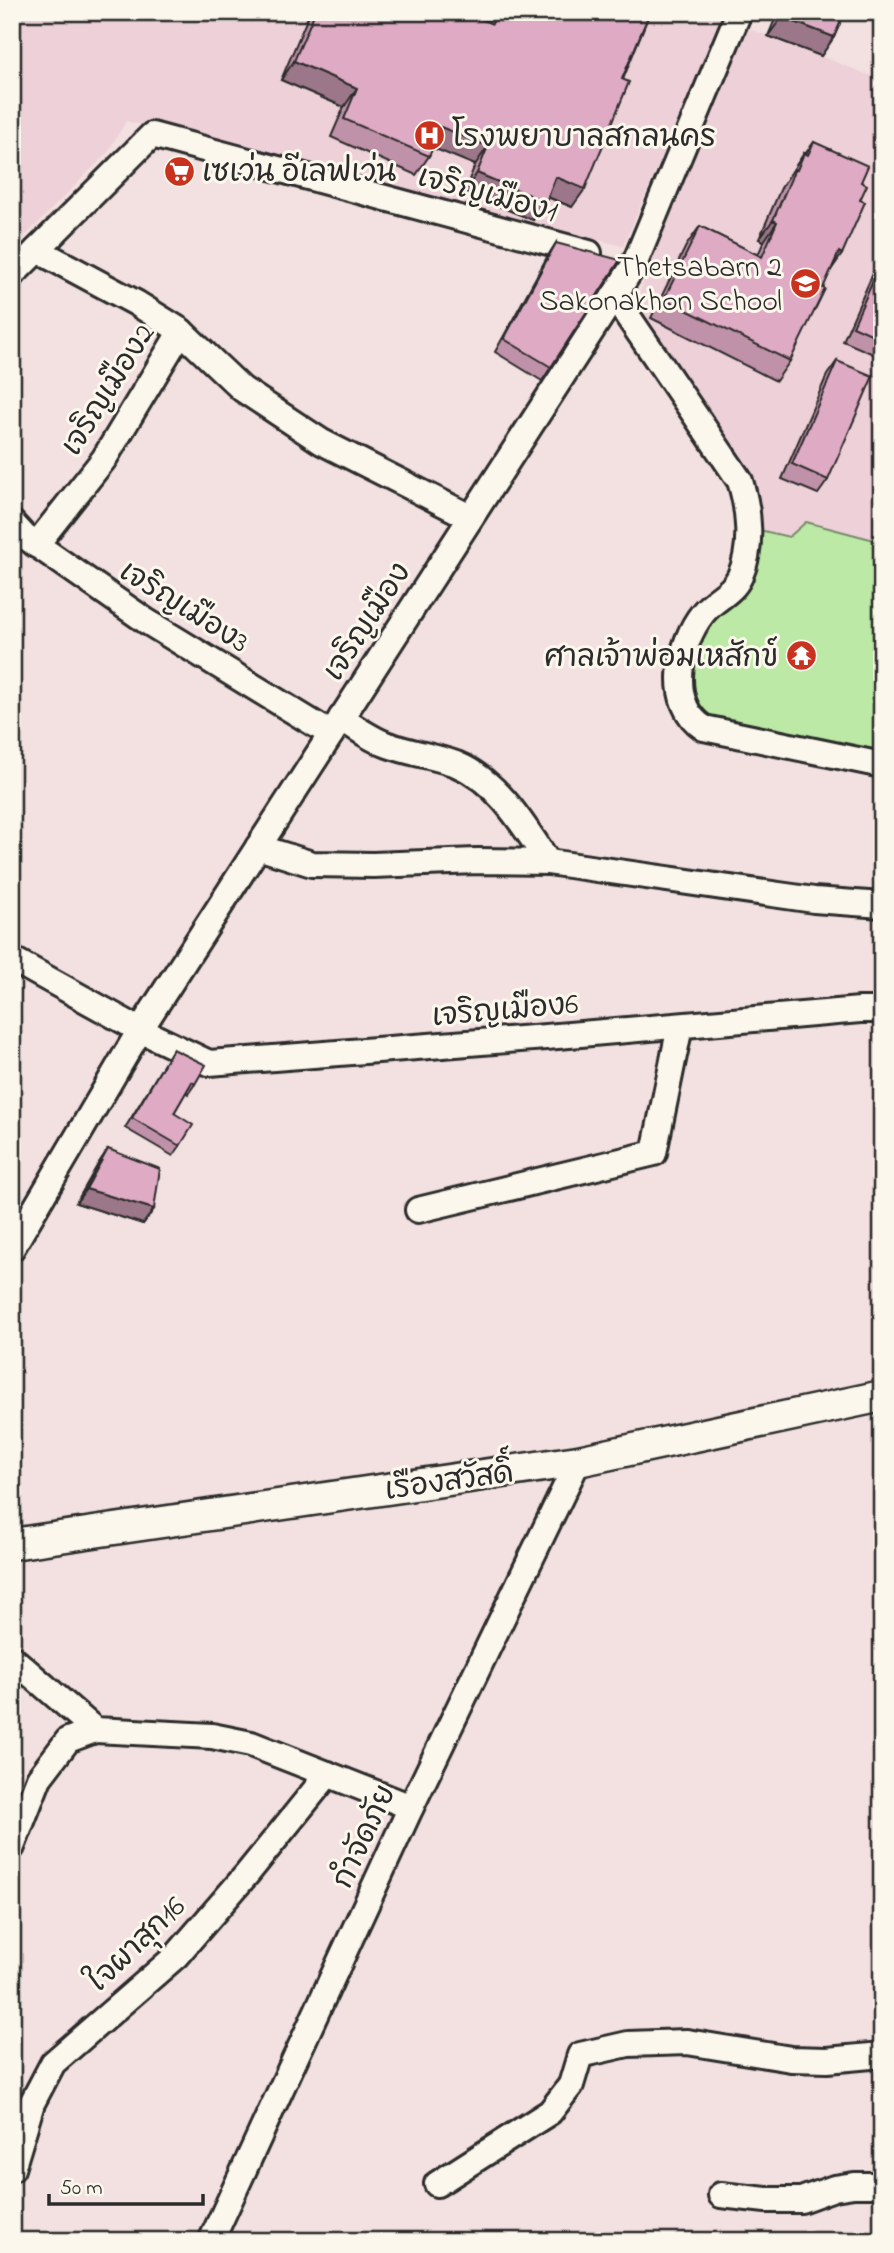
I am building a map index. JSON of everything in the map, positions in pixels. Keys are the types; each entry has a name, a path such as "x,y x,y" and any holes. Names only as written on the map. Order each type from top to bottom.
{"street":[{"name":"เจริญเมือง","path":"12,1248 140,1030 634,265 739,12"},
{"name":"เจริญเมือง1","path":"12,275 152,135 634,265"},
{"name":"เจริญเมือง2","path":"36,545 104,459 181,331 136,303 37,250"},
{"path":"614,296 740,481 745,496 748,535 741,573 734,589 704,611 694,627 682,657 679,671 681,687 685,704 694,722 704,728 882,765"},
{"path":"181,331 242,388 321,442 470,517"},
{"name":"เจริญเมือง3","path":"12,523 36,545 146,621 336,726 457,765 474,774 513,811 548,862"},
{"path":"258,848 312,864 548,862 814,900 882,905"},
{"name":"เจริญเมือง6","path":"12,959 140,1030 209,1063 882,1010"},
{"path":"418,1210 654,1153 680,1026"},
{"name":"เรืองสวัสดิ์","path":"12,1544 578,1461 882,1396"},
{"name":"กำจัดภัย","path":"211,2241 411,1807 578,1461"},
{"path":"12,1658 95,1730"},
{"path":"12,1847 38,1778 68,1740 95,1730 212,1736 251,1744 411,1807"},
{"name":"ใจผาสุก16","path":"12,2169 32,2103 53,2063 176,1955 247,1874 328,1774"},
{"path":"438,2184 550,2112 571,2085 580,2055 628,2044 687,2042 791,2059 827,2060 882,2055"},
{"path":"721,2195 766,2200 801,2200 834,2188 882,2185"}],"shaded area":[{"name":"โรงพยาบาลสกลนคร","path":"12,12 725,12 623,246 126,121 108,152 12,249"},
{"path":"734,23 882,80 882,542 806,522 789,537 751,528 745,477 634,309"}],"green space":[{"path":"806,522 882,542 882,760 691,718 694,627 734,589 751,528 789,537"}],"building":[{"path":"315,12 464,12 492,24 497,12 650,12 622,79 629,82 585,189 556,177 546,202 477,173 488,146 441,127 429,156 344,119 357,88 294,61"},
{"path":"783,12 845,12 834,37 782,17"},
{"path":"814,142 868,166 861,182 867,185 860,200 865,202 842,254 839,252 823,288 825,289 790,361 664,299 700,226 762,257 777,222 773,220 795,169 797,170 804,153 808,155"},
{"path":"556,243 620,260 551,367 504,339"},
{"path":"882,261 882,339 853,326"},
{"path":"837,361 873,376 828,480 792,464"},
{"path":"173,1049 206,1065 195,1084 192,1082 174,1113 193,1125 180,1146 132,1118"},
{"path":"108,1149 160,1169 154,1209 86,1189"}],"place":[{"name":"โรงพยาบาลสกลนคร","path":"429,136"},
{"name":"เซเว่น อีเลฟเว่น","path":"179,171"},
{"name":"Thetsabarn 2 Sakonakhon School","path":"805,283"},
{"name":"ศาลเจ้าพ่อมเหสักข์","path":"801,656"}]}
